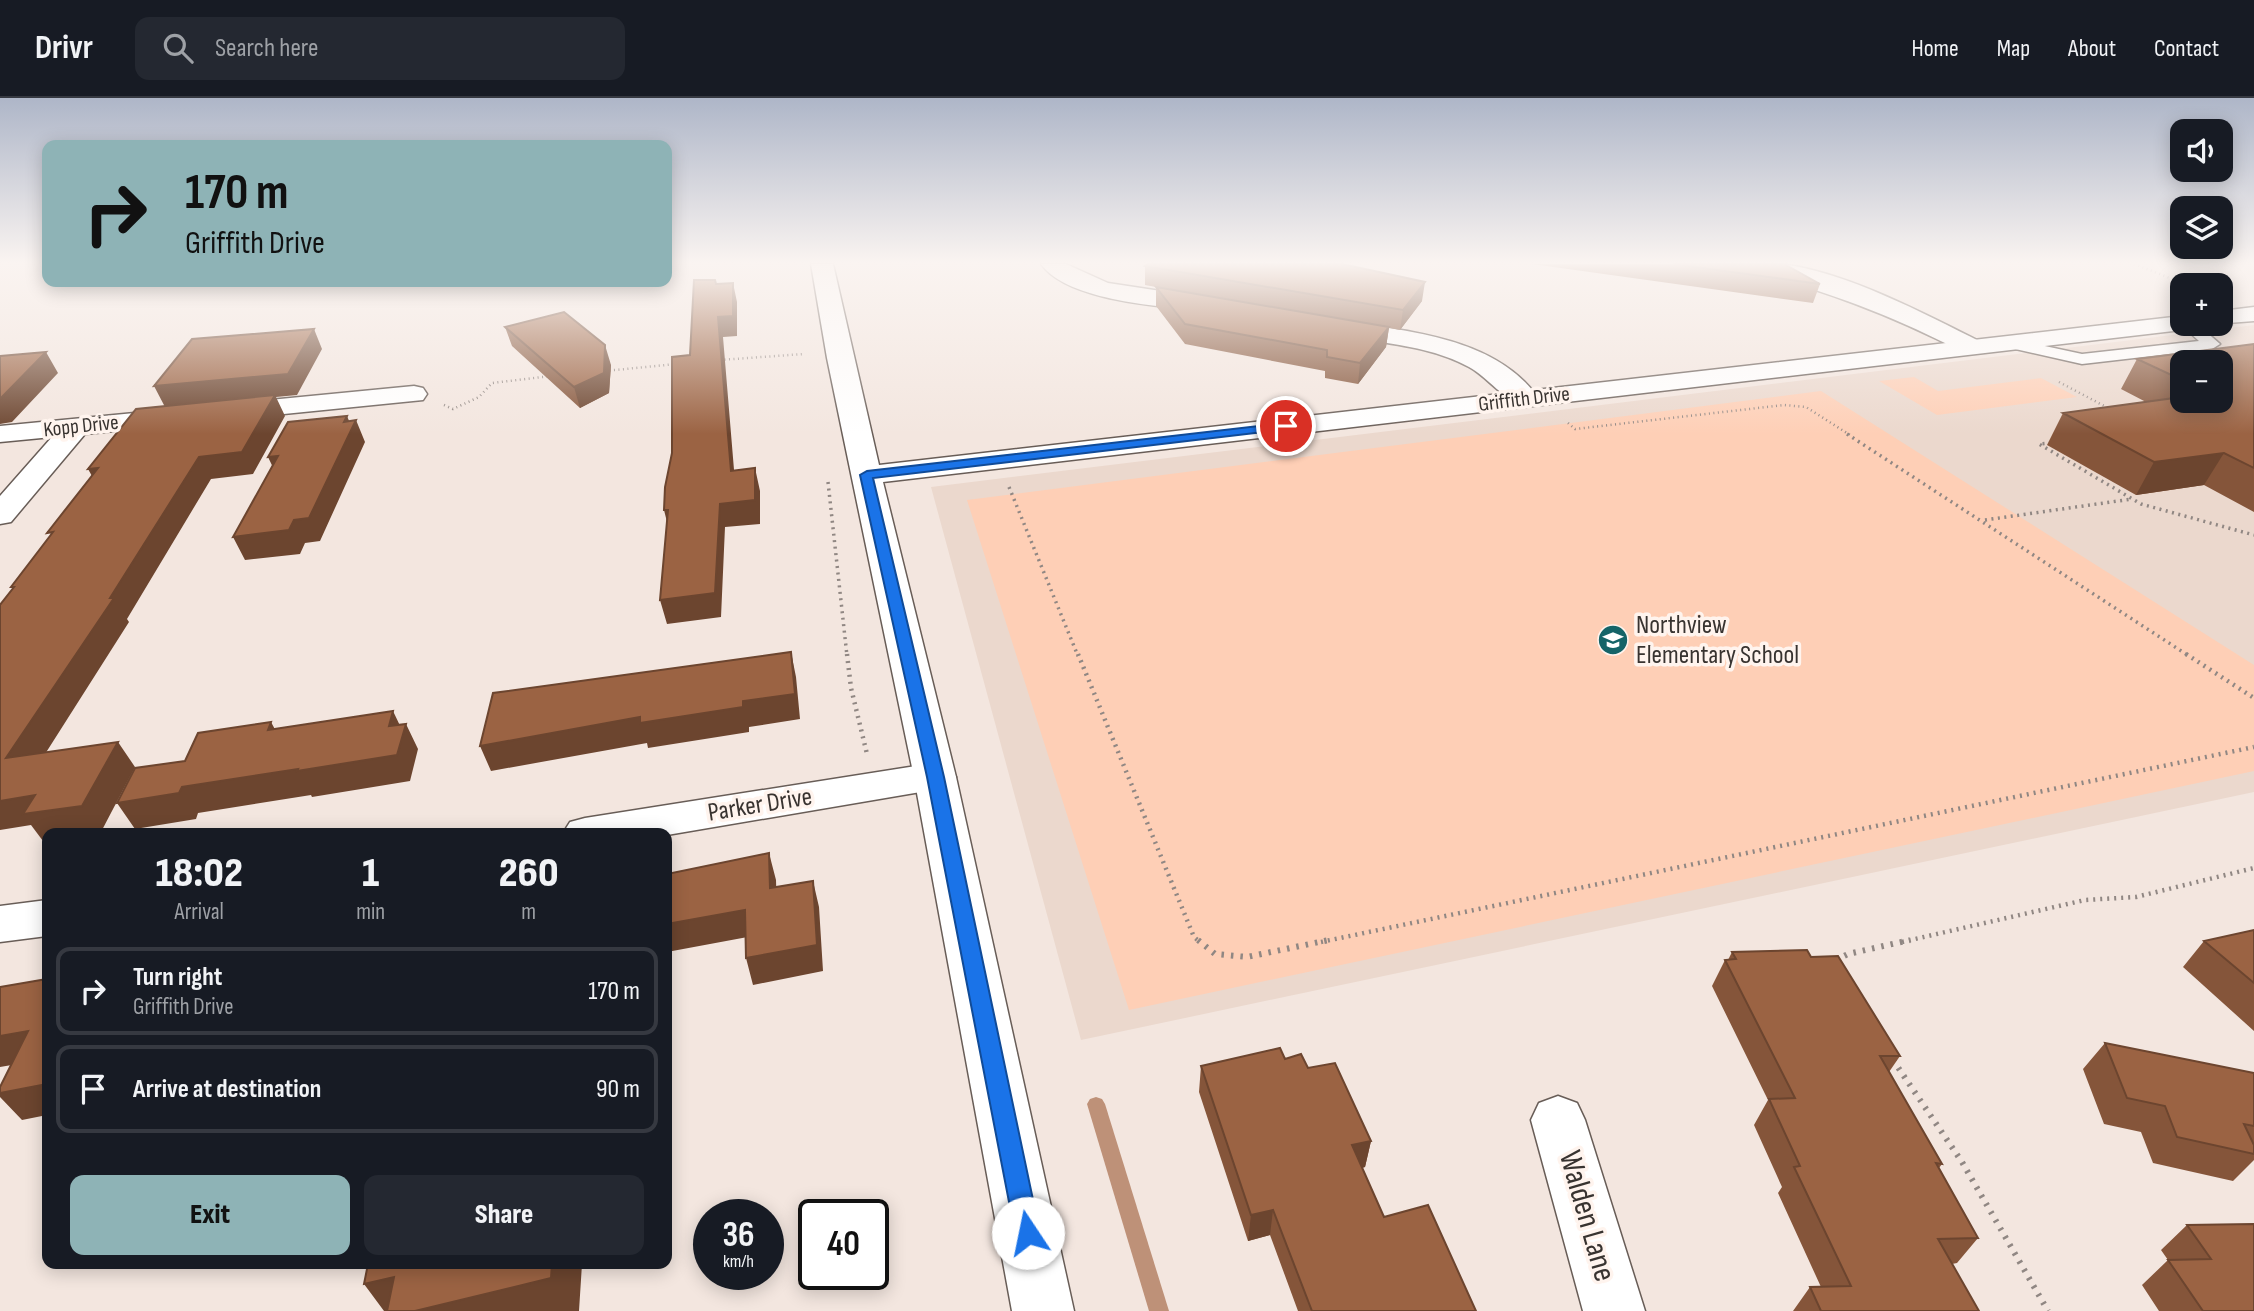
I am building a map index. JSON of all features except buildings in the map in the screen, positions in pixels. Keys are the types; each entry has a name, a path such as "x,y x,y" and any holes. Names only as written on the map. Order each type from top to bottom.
{"street":[{"path":"834,321 935,777 1043,1311"},
{"path":"1921,321 1972,347"},
{"path":"1313,323 1432,345 1467,356 1494,370 1526,398"},
{"name":"Griffith Drive","path":"867,475 2170,324"},
{"name":"Kopp Drive","path":"0,434 414,394"},
{"path":"0,515 76,427"},
{"name":"Parker Drive","path":"617,828 935,777"},
{"path":"0,924 42,919"},
{"name":"Walden Lane","path":"1558,1120 1614,1311"}],"lane":[{"path":"2008,343 2082,359 2212,344 2202,336"}],"path":[{"path":"707,361 803,352 806,361"},
{"path":"598,372 680,364"},
{"path":"414,394 453,409 479,397 492,383 556,376"},
{"path":"2057,381 2114,411"},
{"path":"1561,417 1575,429 1784,405 1806,407 2254,698"},
{"path":"2053,442 2039,444 2133,499 2254,536"},
{"path":"826,474 851,688 864,734 873,788"},
{"path":"1004,477 1194,937 1215,954 1247,957 2254,747"},
{"path":"1984,521 2133,499"},
{"path":"1829,964 1861,951 2085,900 2136,897 2254,868"},
{"path":"1884,1049 1962,1162 2048,1311"}],"shaded area":[{"name":"Northview Elementary School","path":"2254,325 2254,792 1081,1040 931,487 2170,335 2233,336 2233,328"},
{"path":"1914,377 1938,391 2041,378 2077,397 1937,415 1879,381"},
{"name":"Northview Elementary School","path":"1821,391 2254,665 2254,771 1129,1010 967,500"}],"waterway":[{"path":"1096,1104 1159,1311"}],"place":[{"name":"Northview Elementary School","path":"1613,640"}],"route":[{"path":"1028,1233 935,777 867,475 1286,426"}]}
